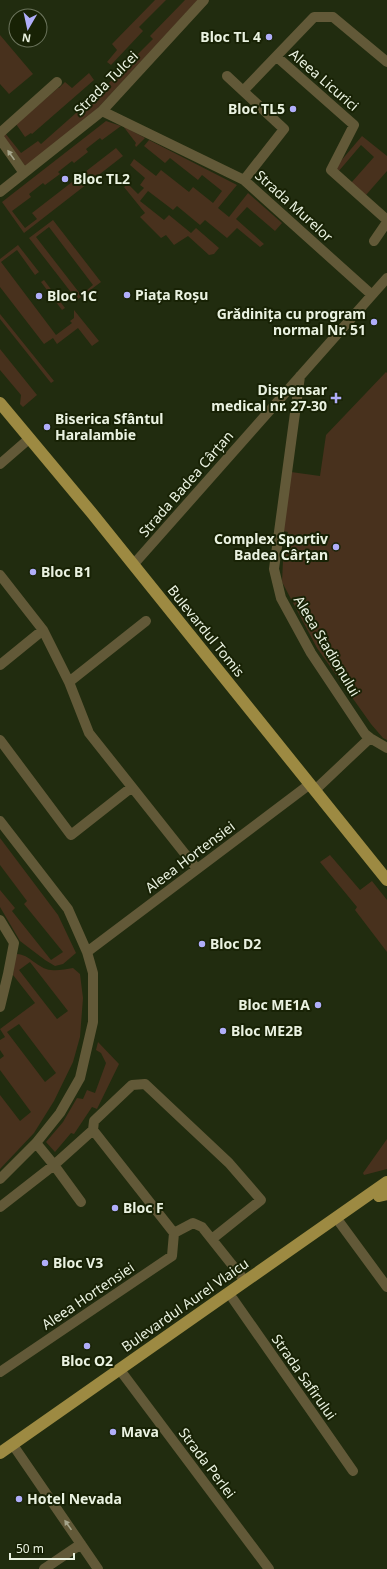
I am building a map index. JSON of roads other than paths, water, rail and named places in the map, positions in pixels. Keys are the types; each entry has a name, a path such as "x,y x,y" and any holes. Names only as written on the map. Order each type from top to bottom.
{"main road":[{"name":"Bulevardul Tomis","path":"0,402 134,564 387,880"},
{"name":"Bulevardul Aurel Vlaicu","path":"0,1453 387,1182"},
{"name":"Bulevardul Aurel Vlaicu","path":"0,1458 232,1300 340,1223 384,1194"}],"street":[{"name":"Strada Tulcei","path":"0,192 102,111 204,0"},
{"path":"243,91 314,17 333,17 387,62"},
{"name":"Aleea Licurici","path":"276,57 354,125 331,170 387,221"},
{"path":"227,76 284,129 244,180"},
{"path":"0,132 57,82"},
{"name":"Strada Murelor","path":"102,111 244,180 372,295"},
{"path":"0,139 24,173"},
{"path":"374,241 387,221"},
{"name":"Strada Badea Cârțan","path":"134,564 387,278"},
{"name":"Aleea Stadionului","path":"300,376 274,569 281,598 311,653 365,734 387,748"},
{"path":"0,464 30,438"},
{"path":"0,575 44,630 69,682 89,733 197,869"},
{"path":"69,682 146,621"},
{"path":"0,665 44,630"},
{"name":"Aleea Hortensiei","path":"87,952 197,869 312,787 370,738"},
{"path":"0,740 71,835 132,787"},
{"path":"0,821 68,910 87,952 93,973 93,1022 80,1078 60,1113 36,1143 0,1179"},
{"path":"0,920 14,943 0,1007"},
{"path":"0,1207 54,1165 93,1130 94,1121 132,1085 146,1084 229,1163 261,1200 212,1239"},
{"path":"93,1130 174,1233 192,1223 202,1227 245,1281"},
{"path":"36,1143 54,1165 80,1202"},
{"path":"340,1223 387,1287"},
{"name":"Aleea Hortensiei","path":"0,1372 172,1256 174,1233"},
{"name":"Strada Safirului","path":"232,1300 353,1470"},
{"name":"Strada Perlei","path":"123,1374 269,1569"},
{"path":"15,1448 98,1569"},
{"path":"44,1569 81,1544"}],"place":[{"name":"Bloc TL 4","path":"269,37"},
{"name":"Bloc TL5","path":"293,109"},
{"name":"Bloc TL2","path":"65,179"},
{"name":"Piața Roșu","path":"127,295"},
{"name":"Bloc 1C","path":"39,296"},
{"name":"Grădinița cu program normal Nr. 51","path":"374,322"},
{"name":"Dispensar medical nr. 27-30","path":"336,398"},
{"name":"Biserica Sfântul Haralambie","path":"47,427"},
{"name":"Complex Sportiv Badea Cârțan","path":"336,547"},
{"name":"Bloc B1","path":"33,572"},
{"name":"Bloc D2","path":"202,944"},
{"name":"Bloc ME1A","path":"318,1005"},
{"name":"Bloc ME2B","path":"223,1031"},
{"name":"Bloc F","path":"115,1208"},
{"name":"Bloc V3","path":"45,1263"},
{"name":"Bloc O2","path":"87,1346"},
{"name":"Mava","path":"113,1432"},
{"name":"Hotel Nevada","path":"19,1499"}]}
